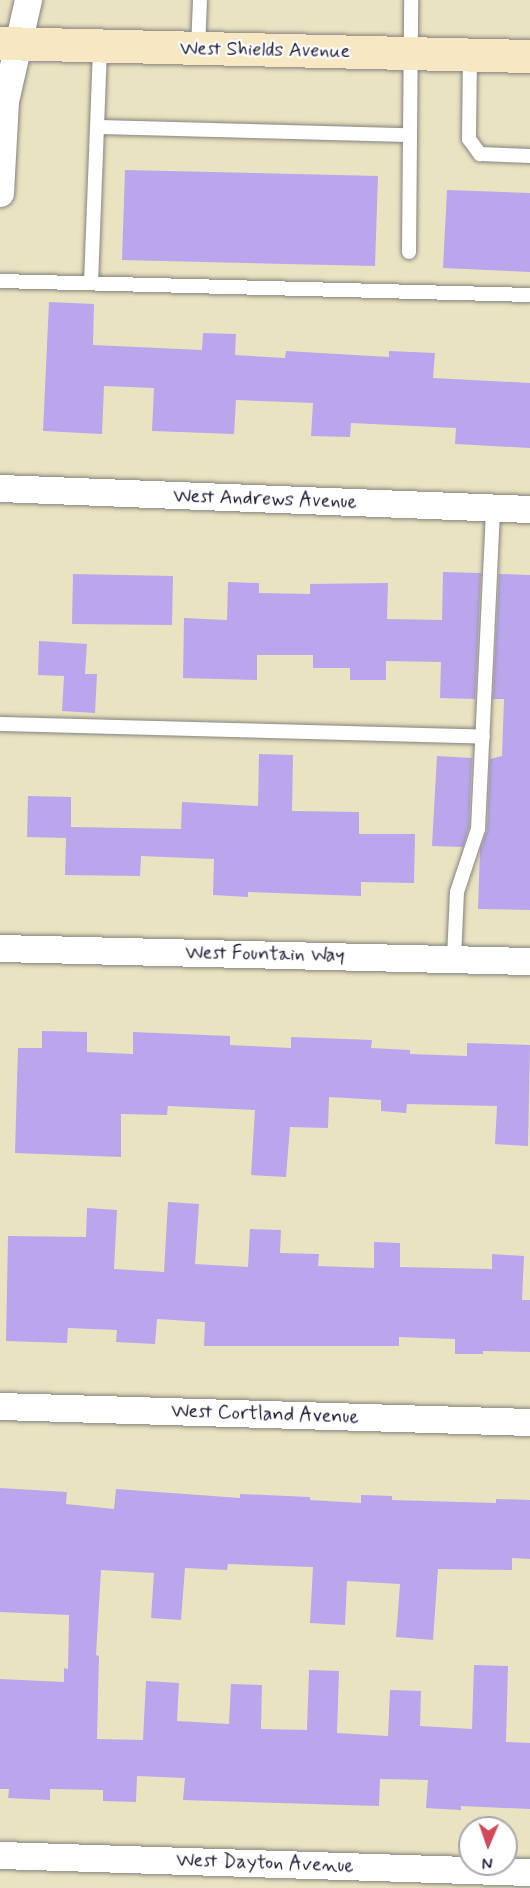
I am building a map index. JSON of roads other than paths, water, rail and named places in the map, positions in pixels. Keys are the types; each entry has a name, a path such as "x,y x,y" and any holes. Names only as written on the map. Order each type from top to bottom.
{"main road":[{"name":"West Shields Avenue","path":"9,44 530,56"}],"street":[{"path":"0,193 9,44 27,0"},
{"name":"West Andrews Avenue","path":"0,488 530,509"},
{"name":"West Fountain Way","path":"0,948 530,961"},
{"name":"West Cortland Avenue","path":"0,1406 530,1422"},
{"name":"West Dayton Avenue","path":"0,1855 530,1872"}],"lane":[{"path":"198,48 200,0"},
{"path":"409,252 411,0"},
{"path":"91,284 94,151 98,127 100,46"},
{"path":"470,55 469,139 480,154 530,156"},
{"path":"98,127 410,135"},
{"path":"0,281 530,296"},
{"path":"454,958 458,892 477,829 493,508"},
{"path":"0,724 483,737"}]}
